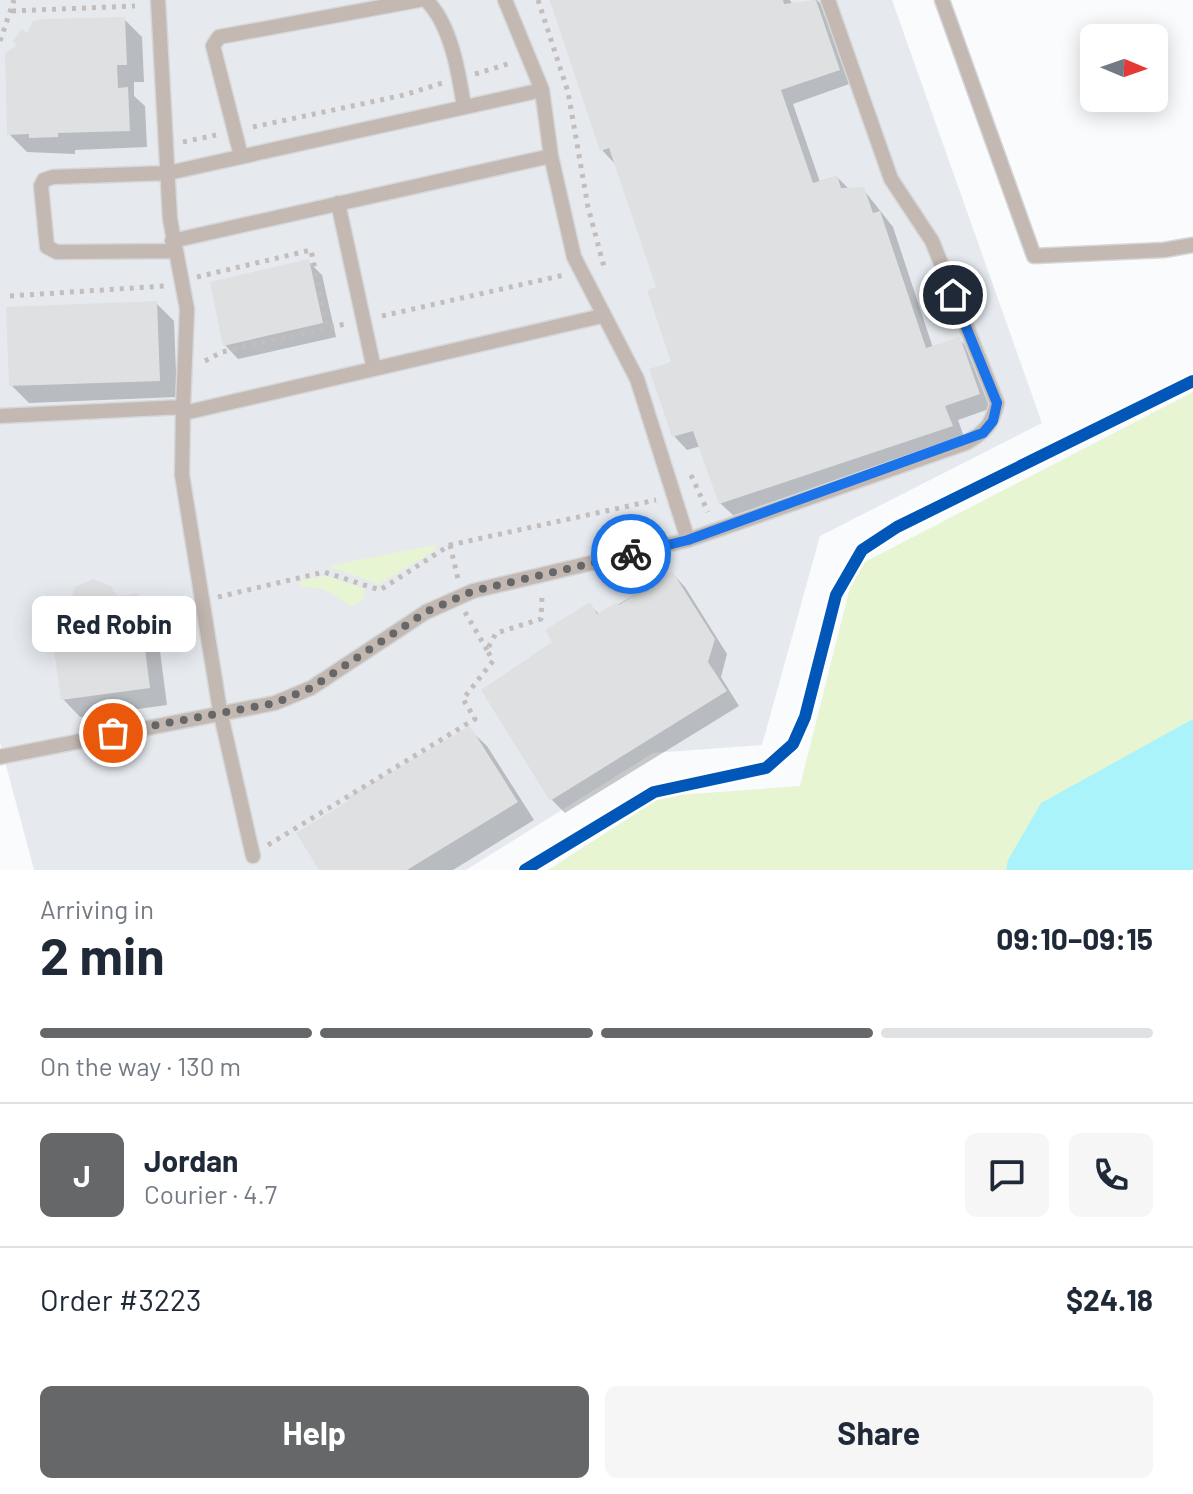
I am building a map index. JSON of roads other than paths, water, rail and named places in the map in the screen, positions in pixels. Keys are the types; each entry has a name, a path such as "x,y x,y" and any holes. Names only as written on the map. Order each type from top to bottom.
{"lane":[{"path":"158,0 173,246 187,309 182,475 220,711 253,856"},
{"path":"241,156 213,46 219,37 419,0"},
{"path":"426,0 435,9 460,78 464,107"},
{"path":"505,0 542,90 551,156 570,244 602,316 637,379 688,540"},
{"path":"0,757 220,711 275,703 311,688 426,612 473,591 688,540 966,443 983,433 993,421 997,403 932,241 891,179 828,0"},
{"path":"942,0 1034,256 1164,250 1193,245"},
{"path":"542,90 168,173 44,180 41,186 43,241 57,252 173,246 338,203 551,156"},
{"path":"338,203 374,369"},
{"path":"0,416 184,410 602,316"}],"water":[{"path":"1193,719 1193,870 1006,870 1008,860 1041,803"}],"place":[{"name":"Red Robin","path":"113,733"}]}
